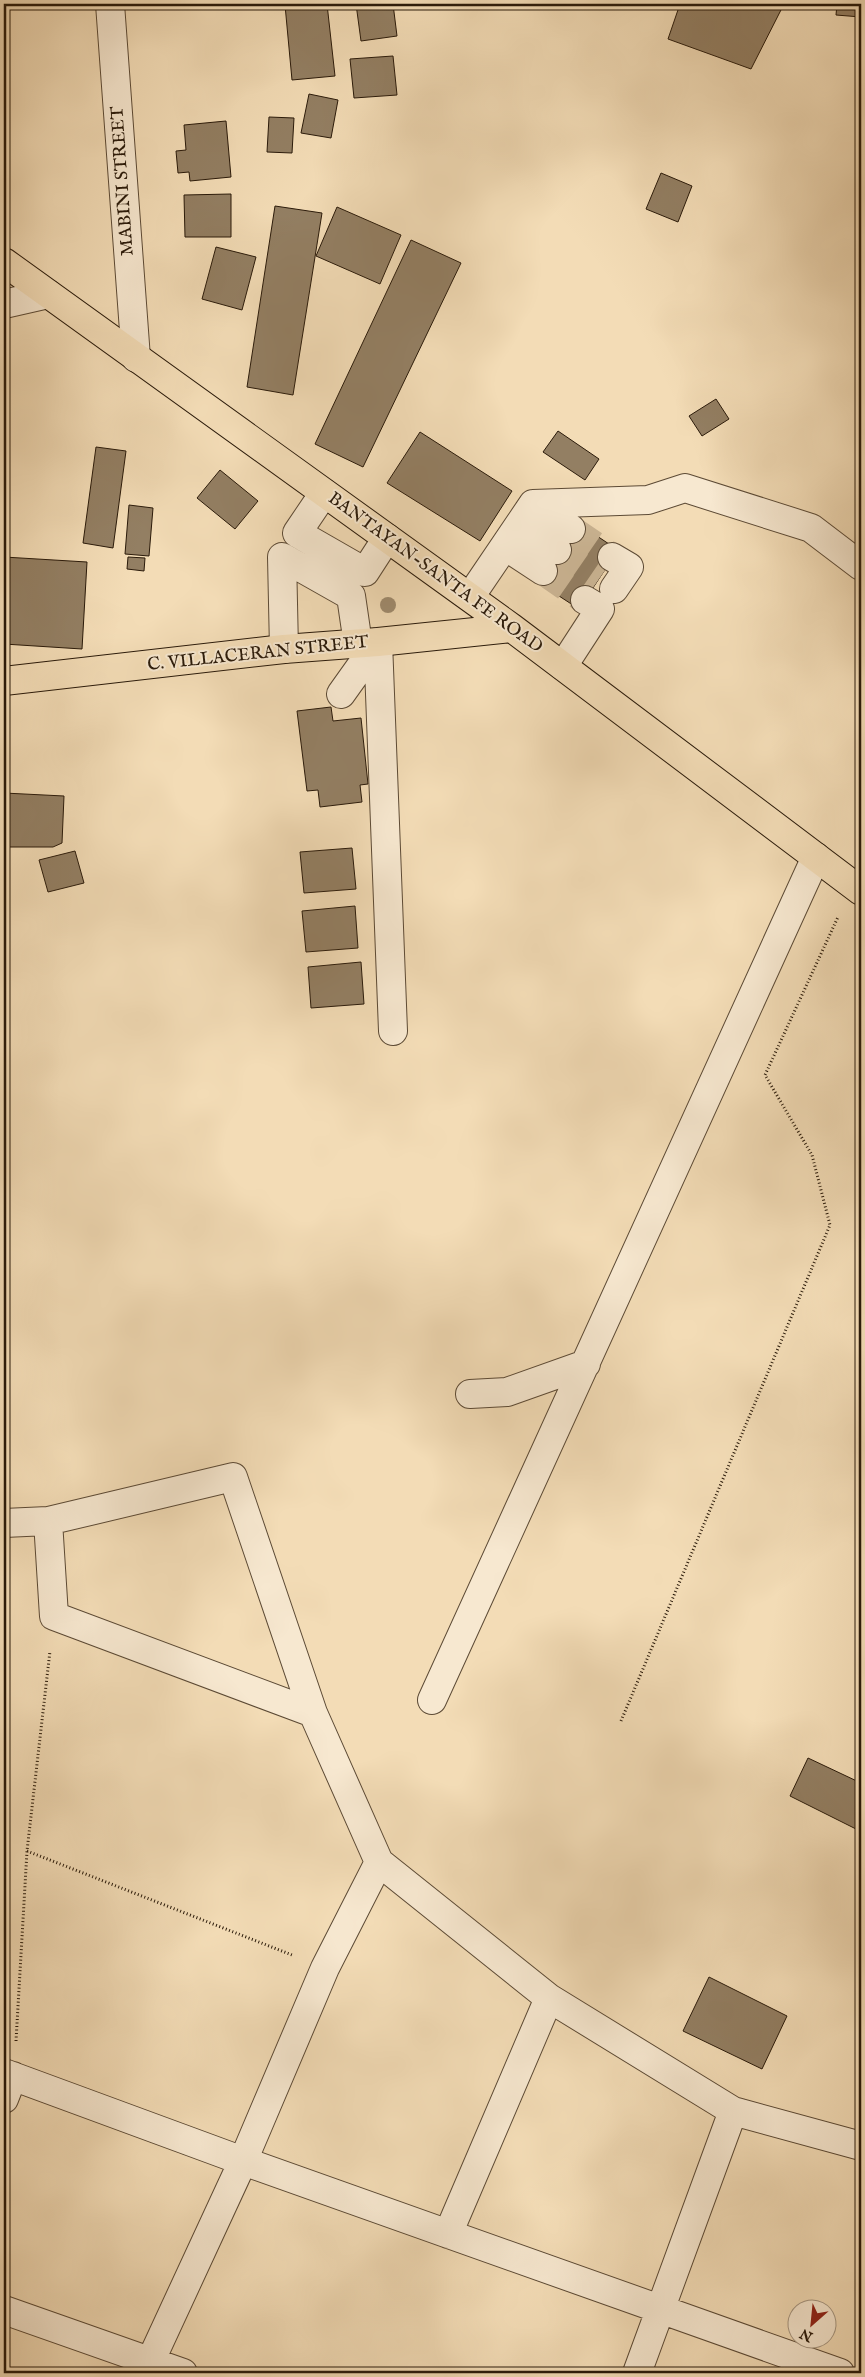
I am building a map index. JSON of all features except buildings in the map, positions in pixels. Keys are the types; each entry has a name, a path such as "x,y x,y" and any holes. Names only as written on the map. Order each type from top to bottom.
{"main road":[{"name":"BANTAYAN-SANTA FE ROAD","path":"4,262 470,597 857,888"},
{"name":"C. VILLACERAN STREET","path":"4,681 284,649 368,643 512,628"}],"street":[{"name":"MABINI STREET","path":"110,4 136,358"},
{"path":"4,304 48,294"},
{"path":"470,597 519,525 648,500 685,488 810,528 861,566"},
{"path":"284,649 282,557 324,493"},
{"path":"519,525 557,550 519,525"},
{"path":"296,533 365,572 387,538"},
{"path":"282,557 351,596 368,643 393,1032"},
{"path":"563,666 602,587"},
{"path":"341,694 368,643"},
{"path":"432,1700 816,857"},
{"path":"470,1394 507,1392 586,1364"},
{"path":"4,1523 48,1521 233,1477 313,1712 379,1862 548,1998 733,2111 861,2146"},
{"path":"48,1521 54,1616 313,1712"},
{"path":"147,2367 243,2161 325,1968 379,1862"},
{"path":"448,2234 548,1998"},
{"path":"7,2083 243,2161 840,2373"},
{"path":"637,2373 733,2111"},
{"path":"4,2310 147,2367 183,2373"}],"path":[{"path":"621,1720 830,1225 812,1155 765,1075 857,888"},
{"path":"7,2083 27,1851 54,1616"},
{"path":"27,1851 325,1968"}],"tunnel":[{"path":"571,529 612,557"},
{"path":"557,550 599,579"},
{"path":"543,571 585,600"}]}
